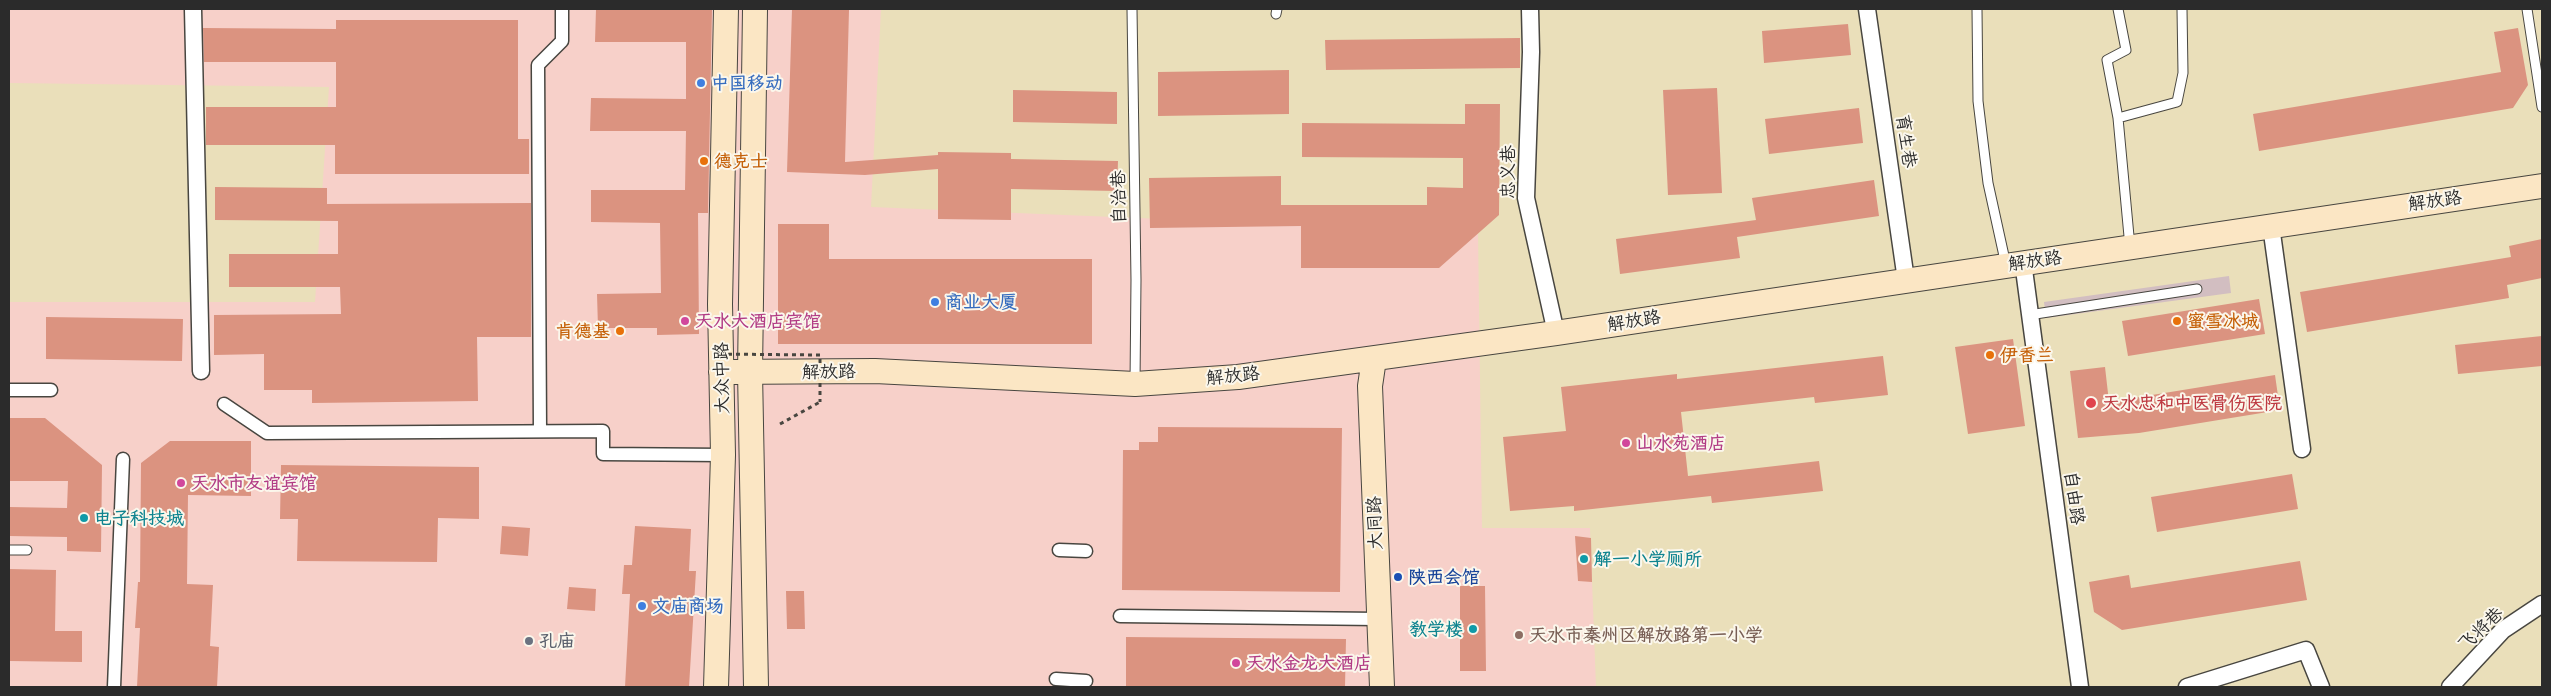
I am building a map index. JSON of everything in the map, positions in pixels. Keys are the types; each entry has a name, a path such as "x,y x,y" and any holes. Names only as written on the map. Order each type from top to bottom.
{"main road":[{"name":"大众中路","path":"716,687 723,455 716,363 726,9"},
{"name":"大众中路","path":"755,9 750,372 756,687"},
{"name":"解放路","path":"716,363 750,372 875,371 1135,384 1238,376 1556,333 2542,186"},
{"name":"大同路","path":"1374,359 1370,386 1382,687"}],"street":[{"path":"193,9 202,371"},
{"path":"540,431 538,65 562,41 562,9"},
{"name":"忠义巷","path":"1530,9 1531,52 1526,198 1556,333"},
{"name":"育生巷","path":"1867,9 1906,280"},
{"path":"2271,226 2302,449"},
{"name":"自由路","path":"2014,264 2030,315 2080,687"},
{"path":"9,390 51,390"},
{"path":"224,404 267,432 603,431 603,454 723,455"},
{"path":"114,687 124,459"},
{"path":"1058,550 1086,551"},
{"name":"飞将巷","path":"2450,687 2503,630 2542,604"},
{"path":"1120,616 1378,619"},
{"path":"2187,687 2306,650 2321,687"},
{"path":"1056,680 1086,681"}],"lane":[{"name":"自治巷","path":"1132,9 1136,280 1135,384"},
{"path":"1977,9 1978,101 1988,183 2014,264"},
{"path":"2118,9 2126,50 2107,60 2118,118 2130,247"},
{"path":"2118,118 2177,102 2183,73 2182,9"},
{"path":"2527,9 2542,107"},
{"path":"2030,315 2197,289"},
{"path":"9,550 27,550"}],"path":[{"path":"716,363 820,355 820,402 780,424"}],"shaded area":[{"path":"9,9 881,9 871,207 1478,232 1482,528 1590,528 1596,687 9,687 9,302 315,302 329,87 9,83"},
{"path":"2229,276 2231,293 2046,318 2044,302"}],"building":[{"path":"596,9 712,10 708,213 698,213 699,334 657,335 657,328 598,328 597,294 661,293 660,223 591,222 591,190 685,190 686,131 590,131 591,98 686,99 686,42 595,42"},
{"path":"792,9 849,10 845,162 938,155 938,152 1011,153 1011,159 1118,161 1117,191 1011,189 1011,220 938,219 938,169 865,175 787,172"},
{"path":"336,20 518,20 518,139 529,139 529,174 335,174 335,145 206,145 206,107 336,107 336,62 204,62 203,28 336,29"},
{"path":"1848,24 1851,55 1764,63 1762,31"},
{"path":"2518,28 2528,85 2513,108 2259,151 2253,114 2501,72 2494,32"},
{"path":"1520,38 1520,68 1326,70 1325,40"},
{"path":"1289,70 1289,114 1158,116 1158,72"},
{"path":"1717,88 1722,193 1668,195 1663,90"},
{"path":"1013,90 1117,92 1117,124 1013,122"},
{"path":"1465,104 1500,104 1499,215 1439,268 1301,268 1301,226 1150,228 1149,178 1281,176 1281,205 1427,205 1427,187 1463,188 1463,158 1302,157 1302,123 1465,124"},
{"path":"1859,108 1863,143 1769,154 1765,119"},
{"path":"1874,180 1879,216 1737,237 1740,258 1620,274 1616,239 1756,220 1752,198"},
{"path":"215,187 327,188 327,204 531,203 531,337 477,337 478,401 312,403 312,390 264,390 264,354 214,355 214,315 341,314 340,287 229,287 229,254 338,254 338,221 215,220"},
{"name":"商业大厦","path":"778,224 829,224 829,259 1092,259 1092,344 778,344"},
{"path":"2542,239 2542,278 2507,285 2509,298 2307,332 2300,292 2511,257 2509,246"},
{"path":"2259,299 2265,334 2128,356 2122,321"},
{"path":"46,317 183,319 182,361 46,359"},
{"path":"2542,336 2542,366 2458,374 2455,345"},
{"path":"2013,339 2025,426 1968,434 1955,347"},
{"path":"1883,356 1888,395 1815,403 1814,397 1681,412 1688,476 1819,461 1823,491 1712,503 1711,496 1574,511 1574,506 1510,511 1503,437 1566,431 1561,387 1677,374 1677,379"},
{"path":"2105,367 2109,402 2275,375 2280,410 2139,433 2078,438 2070,371"},
{"name":"电子科技城","path":"9,418 45,418 102,465 101,552 67,551 67,537 9,536 9,507 67,508 68,481 9,481"},
{"path":"1158,427 1342,428 1340,592 1122,590 1123,450 1139,450 1139,442 1158,442"},
{"path":"170,441 251,441 251,496 188,495 187,584 213,585 210,646 219,647 217,687 137,687 140,628 135,628 138,582 140,582 141,463"},
{"path":"281,465 479,467 479,519 438,518 437,562 297,561 298,519 280,519"},
{"path":"2292,474 2298,509 2157,532 2151,497"},
{"path":"502,526 530,528 528,556 500,554"},
{"name":"文庙商场","path":"635,526 691,529 689,571 696,571 689,687 625,687 630,594 622,594 624,565 632,565"},
{"name":"解一小学厕所","path":"1575,536 1591,538 1592,582 1578,581"},
{"path":"2300,561 2307,600 2122,630 2094,612 2089,582 2129,575 2131,588"},
{"path":"9,569 56,570 55,631 82,631 82,662 9,661"},
{"name":"教学楼","path":"1460,586 1485,586 1486,671 1460,671"},
{"path":"569,587 596,589 595,611 567,609"},
{"path":"786,591 804,591 805,629 787,629"},
{"name":"天水金龙大酒店","path":"1126,637 1346,639 1345,687 1126,687"}],"place":[{"name":"中国移动","path":"701,83"},
{"name":"德克士","path":"704,161"},
{"name":"商业大厦","path":"935,302"},
{"name":"天水大酒店宾馆","path":"685,321"},
{"name":"蜜雪冰城","path":"2177,321"},
{"name":"肯德基","path":"620,331"},
{"name":"伊香兰","path":"1990,355"},
{"name":"天水忠和中医骨伤医院","path":"2091,403"},
{"name":"山水苑酒店","path":"1626,443"},
{"name":"天水市友谊宾馆","path":"181,483"},
{"name":"电子科技城","path":"84,518"},
{"name":"解一小学厕所","path":"1584,559"},
{"name":"陕西会馆","path":"1398,577"},
{"name":"文庙商场","path":"642,606"},
{"name":"教学楼","path":"1473,629"},
{"name":"天水市秦州区解放路第一小学","path":"1519,635"},
{"name":"孔庙","path":"529,641"},
{"name":"天水金龙大酒店","path":"1236,663"}]}
